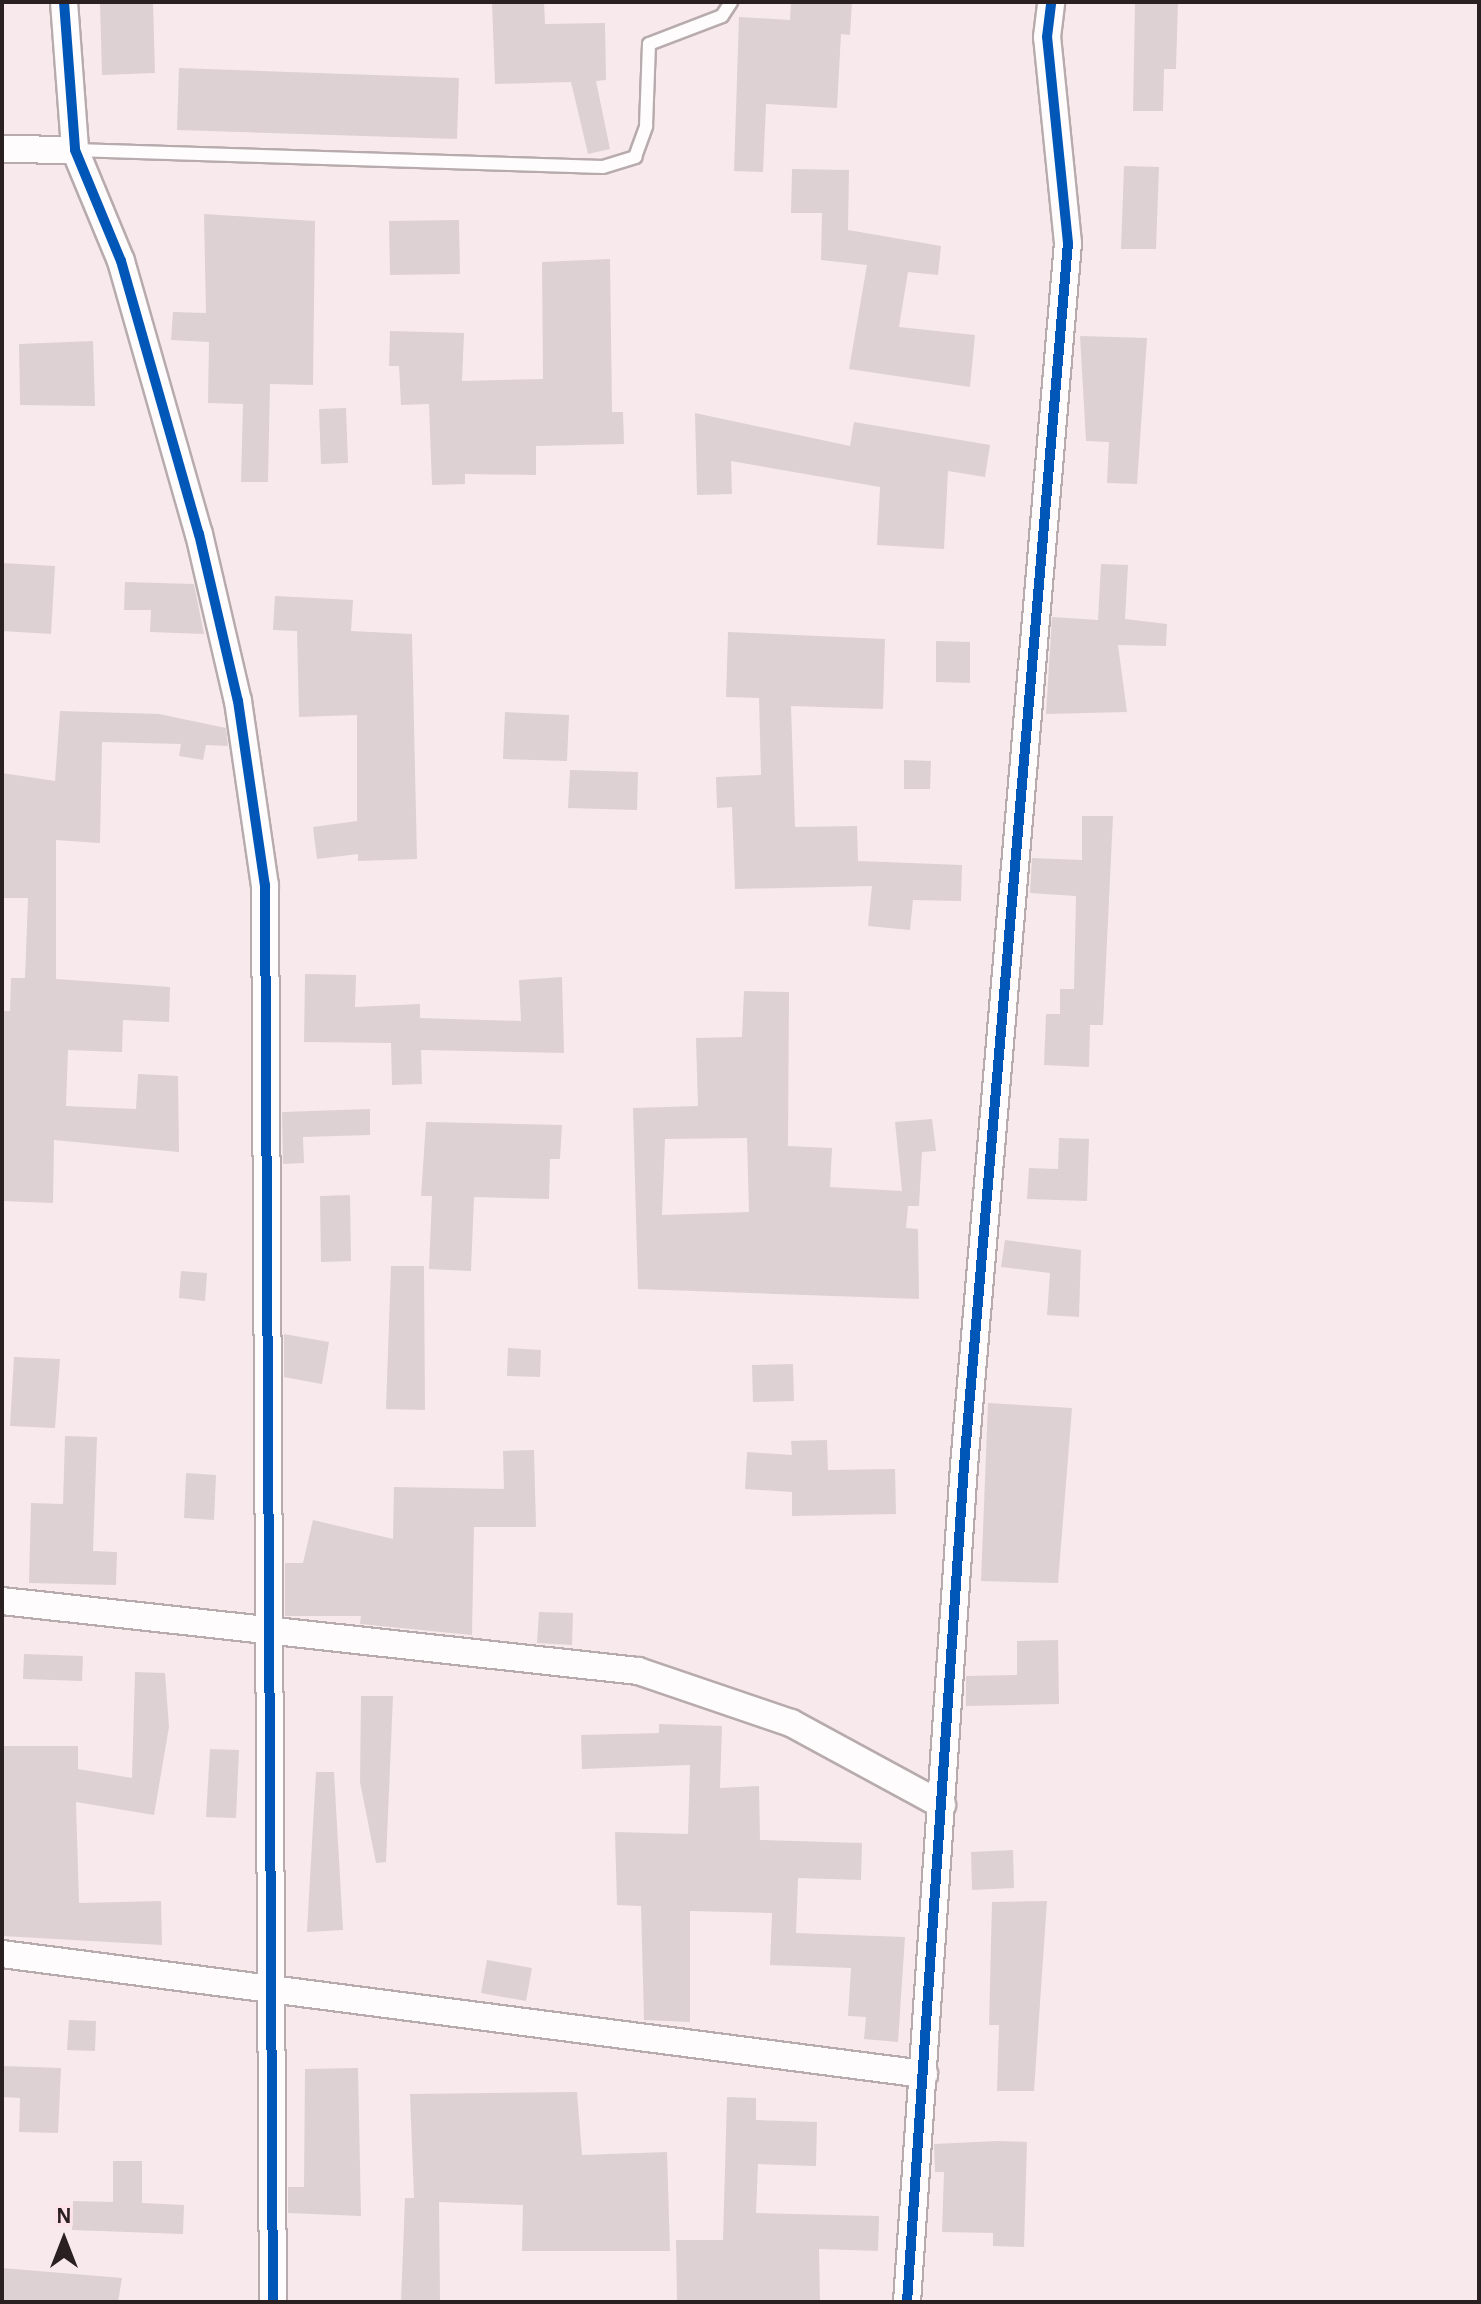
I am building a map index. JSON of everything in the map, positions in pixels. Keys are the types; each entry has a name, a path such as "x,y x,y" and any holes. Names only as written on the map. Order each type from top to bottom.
{"street":[{"path":"64,2 75,150 121,261 199,534 238,701 265,885 274,1629 273,2302"},
{"path":"907,2302 942,1805 1068,243 1047,37 1051,2"},
{"path":"2,149 75,150"},
{"path":"2,1601 638,1671 791,1723 942,1805"},
{"path":"2,1954 274,1992 924,2074"}],"lane":[{"path":"75,150 603,167 635,157 646,126 649,44 722,16 731,2"}],"building":[{"path":"100,2 153,2 155,73 102,75"},
{"path":"492,2 544,2 545,24 605,23 606,80 596,81 610,149 588,154 571,82 495,84"},
{"path":"791,2 852,2 850,35 841,34 837,108 766,104 763,172 734,171 739,17 790,20"},
{"path":"1135,2 1178,2 1176,69 1164,69 1163,111 1133,111"},
{"path":"179,68 459,78 457,139 177,130"},
{"path":"1124,166 1159,167 1156,249 1121,249"},
{"path":"792,169 849,170 848,230 941,246 938,275 908,272 899,327 975,335 970,387 849,369 867,265 821,260 822,213 791,213"},
{"path":"204,214 315,221 313,385 270,384 268,482 241,482 243,404 208,403 209,342 171,340 173,312 206,313"},
{"path":"459,220 460,274 390,275 389,221"},
{"path":"610,259 612,412 623,412 624,444 536,446 536,475 465,474 465,484 432,485 429,404 401,405 399,366 389,366 390,331 464,333 462,381 543,379 542,262"},
{"path":"1080,336 1147,338 1137,484 1107,483 1109,442 1086,441"},
{"path":"93,341 95,406 20,405 19,344"},
{"path":"346,408 348,463 321,464 319,409"},
{"path":"695,413 850,446 854,422 990,445 985,477 948,471 944,549 877,545 880,487 731,461 732,494 697,495"},
{"path":"2,563 55,566 51,634 2,631"},
{"path":"1101,564 1128,565 1125,619 1167,624 1166,646 1118,645 1127,712 1046,714 1052,617 1098,620"},
{"path":"125,582 194,584 204,634 150,632 151,610 124,610"},
{"path":"275,596 353,600 351,631 412,634 417,859 358,861 358,854 317,859 313,827 357,821 357,715 299,717 297,631 273,630"},
{"path":"728,632 885,639 883,709 791,706 795,827 857,826 858,861 962,865 961,901 913,900 910,930 868,926 872,886 735,889 732,807 717,808 716,777 761,775 759,698 726,697"},
{"path":"936,641 970,642 970,683 936,682"},
{"path":"60,711 159,714 226,728 228,746 206,745 203,760 179,756 181,744 102,742 100,843 56,840 56,979 170,987 169,1022 123,1020 122,1052 68,1050 66,1106 136,1109 138,1074 178,1076 179,1152 54,1140 53,1203 2,1201 2,1011 10,1011 11,978 25,978 28,898 2,898 2,773 55,781"},
{"path":"505,712 569,715 567,761 503,759"},
{"path":"904,760 931,761 930,789 904,789"},
{"path":"570,770 638,772 637,810 568,808"},
{"path":"1082,816 1113,816 1103,1025 1090,1025 1089,1067 1044,1065 1046,1014 1060,1014 1060,989 1074,989 1076,896 1030,893 1032,858 1082,860"},
{"path":"305,974 356,975 355,1007 420,1004 420,1018 521,1021 519,980 562,977 564,1053 421,1050 422,1084 392,1085 391,1043 304,1042"},
{"path":"744,991 789,992 788,1146 832,1148 830,1187 902,1191 895,1122 932,1119 936,1151 922,1152 919,1206 908,1206 906,1228 918,1229 919,1299 638,1289 633,1108 698,1106 696,1038 742,1037","holes":["747,1138 749,1212 662,1215 665,1139"]},
{"path":"370,1109 370,1135 303,1137 304,1163 283,1164 282,1112"},
{"path":"426,1122 562,1125 560,1159 550,1159 549,1199 474,1197 471,1271 429,1269 432,1196 421,1196"},
{"path":"1059,1138 1089,1139 1087,1201 1027,1199 1029,1168 1058,1169"},
{"path":"350,1195 351,1261 321,1262 320,1196"},
{"path":"1005,1240 1081,1250 1079,1317 1047,1315 1050,1273 1001,1267"},
{"path":"391,1266 424,1266 425,1410 386,1409"},
{"path":"181,1271 207,1273 205,1301 179,1298"},
{"path":"284,1334 329,1342 322,1384 284,1377"},
{"path":"508,1348 541,1350 540,1377 507,1376"},
{"path":"14,1357 60,1359 55,1428 10,1426"},
{"path":"793,1364 794,1401 753,1402 752,1365"},
{"path":"988,1403 1072,1408 1058,1583 981,1581"},
{"path":"65,1436 97,1437 93,1551 117,1552 116,1585 29,1583 31,1503 63,1504"},
{"path":"827,1440 828,1470 895,1469 896,1514 792,1516 792,1492 745,1489 747,1452 792,1455 791,1441"},
{"path":"534,1450 536,1527 474,1527 472,1635 360,1624 361,1616 285,1616 285,1563 303,1563 313,1520 393,1539 394,1487 504,1489 503,1451"},
{"path":"186,1473 216,1475 214,1520 184,1518"},
{"path":"539,1612 573,1613 572,1645 537,1643"},
{"path":"1058,1640 1059,1704 966,1706 966,1676 1017,1675 1017,1641"},
{"path":"24,1654 83,1656 82,1681 23,1679"},
{"path":"135,1672 165,1673 169,1727 154,1815 76,1802 79,1903 161,1901 162,1945 2,1936 2,1746 78,1746 78,1769 132,1778"},
{"path":"361,1696 393,1696 386,1862 376,1863 360,1782"},
{"path":"659,1724 722,1726 720,1788 759,1786 760,1840 862,1843 861,1880 798,1878 796,1933 905,1937 898,2042 864,2039 866,2017 848,2016 851,1968 770,1965 772,1913 690,1911 690,2022 644,2020 641,1906 617,1905 615,1832 688,1834 690,1765 582,1769 581,1735 659,1733"},
{"path":"210,1749 239,1750 236,1818 206,1817"},
{"path":"316,1772 334,1772 343,1930 307,1932"},
{"path":"1013,1850 1014,1888 972,1890 971,1852"},
{"path":"1047,1901 1034,2091 997,2091 999,2025 989,2025 992,1902"},
{"path":"487,1960 532,1968 526,2001 481,1993"},
{"path":"69,2020 96,2021 95,2051 67,2050"},
{"path":"2,2066 61,2068 58,2133 19,2132 20,2098 2,2097"},
{"path":"358,2068 361,2216 288,2213 288,2187 304,2187 305,2069"},
{"path":"577,2092 582,2155 667,2152 670,2251 522,2251 523,2205 439,2202 440,2302 401,2302 405,2198 414,2198 410,2094"},
{"path":"727,2097 756,2098 756,2120 817,2122 816,2166 758,2164 756,2213 879,2216 878,2251 819,2249 820,2302 677,2302 676,2240 723,2240"},
{"path":"1027,2142 1024,2247 993,2246 993,2233 942,2232 944,2172 935,2172 934,2144"},
{"path":"113,2161 142,2161 142,2203 184,2205 183,2234 72,2230 73,2201 113,2202"},
{"path":"2,2268 122,2278 118,2302 2,2302"}],"cycle path":[{"path":"64,2 75,150 121,261 199,534 238,701 265,885 273,2302"},
{"path":"907,2302 964,1466 1068,243 1047,37 1051,2"}]}
